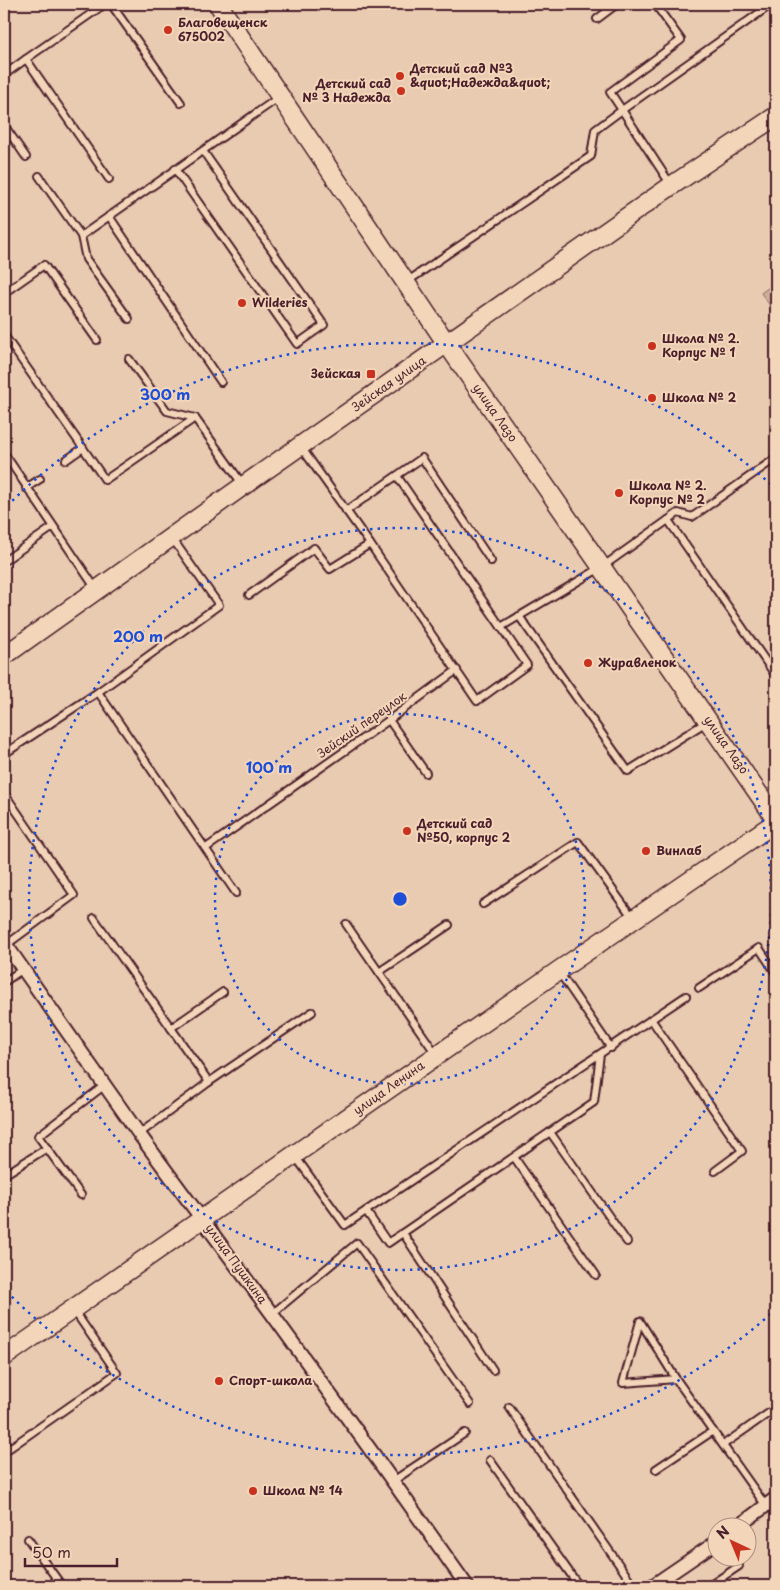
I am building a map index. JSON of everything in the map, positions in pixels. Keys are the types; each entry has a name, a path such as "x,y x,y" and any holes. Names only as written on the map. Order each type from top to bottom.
{"main road":[{"name":"улица Лазо","path":"218,4 447,344 709,720 776,820"},
{"name":"Зейская улица","path":"4,656 671,186 776,116"},
{"name":"улица Ленина","path":"6,1349 72,1309 776,820"}],"street":[{"name":"улица Пушкина","path":"5,943 139,1134 272,1314 467,1586"},
{"path":"749,1518 771,1502"},
{"path":"652,1586 708,1548"}],"lane":[{"path":"4,75 105,4"},
{"path":"111,4 181,102"},
{"path":"597,19 618,4"},
{"path":"655,4 681,40 610,92 671,186"},
{"path":"406,282 591,156 595,130 772,4"},
{"path":"26,59 109,179"},
{"path":"81,236 280,96"},
{"path":"4,125 26,157"},
{"path":"176,169 297,344 324,325 203,151"},
{"path":"39,176 81,236 86,259 129,319"},
{"path":"109,216 221,382"},
{"path":"4,293 44,265 97,340"},
{"path":"4,335 105,480 195,418"},
{"path":"130,359 167,411 195,418 243,486"},
{"path":"300,446 370,544 477,701 527,666 398,476"},
{"path":"66,460 83,448"},
{"path":"4,453 96,590"},
{"path":"346,511 422,458 491,561"},
{"path":"500,628 602,567 678,513 692,517 776,458"},
{"path":"26,488 40,479"},
{"path":"668,520 776,676"},
{"path":"4,561 53,527"},
{"path":"4,754 98,692 219,605 171,537"},
{"path":"249,595 314,548 330,569 370,544"},
{"path":"519,616 628,771 709,720"},
{"name":"Зейский переулок","path":"206,848 457,670"},
{"path":"98,692 236,893"},
{"path":"389,720 426,773"},
{"path":"4,793 74,894 5,943"},
{"path":"483,904 578,842 634,919"},
{"path":"94,918 209,1082"},
{"path":"346,924 437,1055"},
{"path":"379,972 449,925"},
{"path":"699,988 759,948 776,973"},
{"path":"4,982 23,969"},
{"path":"558,970 610,1048"},
{"path":"170,1028 223,992"},
{"path":"294,1155 345,1225 686,996"},
{"path":"139,1134 209,1082 312,1012"},
{"path":"651,1019 742,1151 715,1171"},
{"path":"366,1211 388,1243 594,1102 600,1054"},
{"path":"81,1195 38,1136 105,1085"},
{"path":"550,1132 627,1242"},
{"path":"4,1175 47,1148"},
{"path":"514,1157 596,1275"},
{"path":"402,1233 493,1370"},
{"path":"272,1314 357,1244 470,1404"},
{"path":"4,1452 117,1373 72,1309"},
{"path":"676,1379 623,1383 640,1321 670,1371 676,1379 713,1432 771,1502"},
{"path":"508,1407 634,1586"},
{"path":"723,1445 776,1408"},
{"path":"656,1470 713,1432"},
{"path":"393,1481 465,1433"},
{"path":"490,1460 579,1586"},
{"path":"28,1539 62,1586"},
{"path":"709,1586 736,1568"},
{"path":"4,1581 8,1586"}],"shaded area":[{"path":"776,282 776,314 761,293"}],"place":[{"name":"Благовещенск 675002","path":"168,30"},
{"name":"Детский сад №3 &quot;Надежда&quot;","path":"400,76"},
{"name":"Детский сад № 3 Надежда","path":"401,91"},
{"name":"Wilderies","path":"242,303"},
{"name":"Школа № 2. Корпус № 1","path":"652,346"},
{"name":"Зейская","path":"371,374"},
{"name":"Школа № 2","path":"652,398"},
{"name":"Школа № 2. Корпус № 2","path":"619,493"},
{"name":"Журавленок","path":"588,663"},
{"name":"Детский сад №50, корпус 2","path":"407,831"},
{"name":"Винлаб","path":"646,851"},
{"name":"Спорт-школа","path":"219,1381"},
{"name":"Школа № 14","path":"253,1491"}]}
